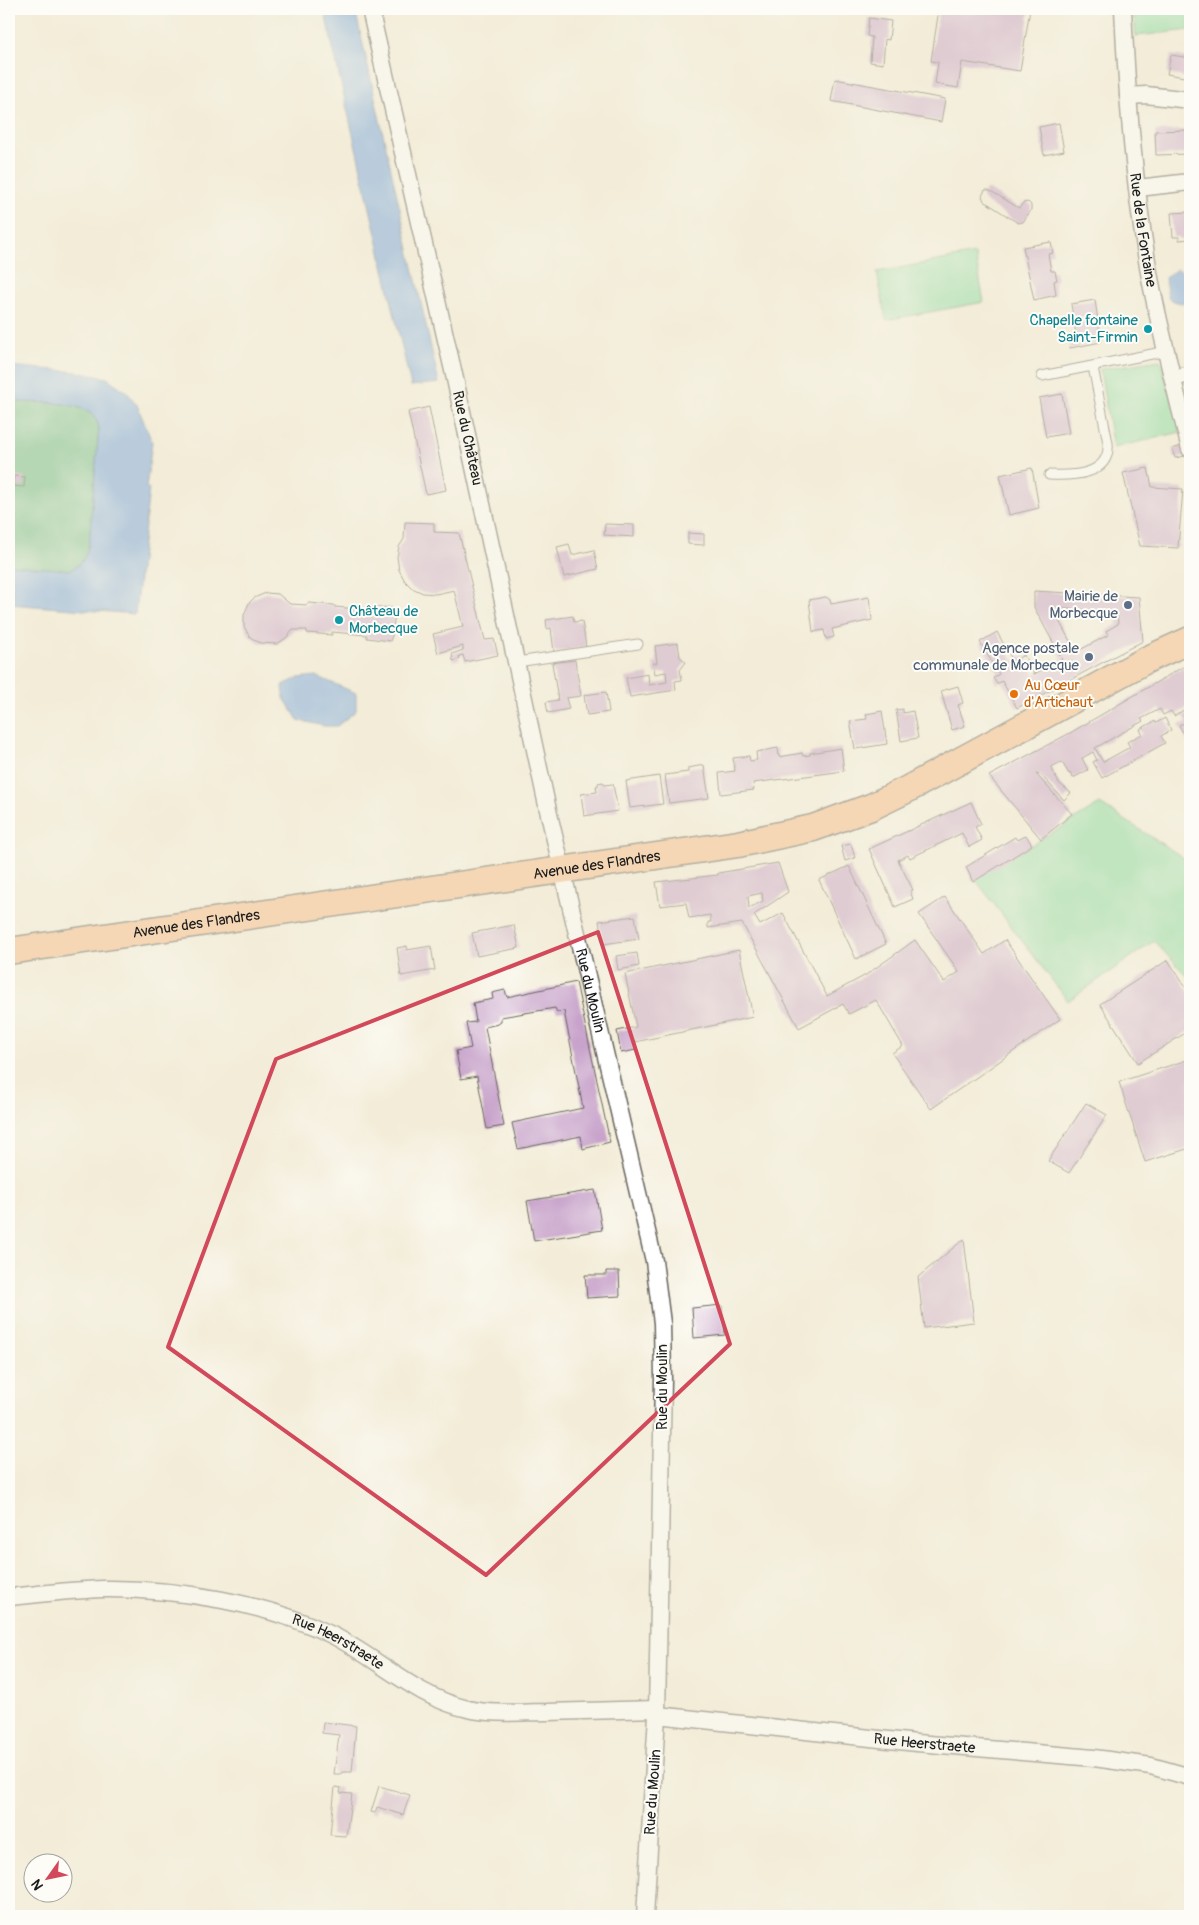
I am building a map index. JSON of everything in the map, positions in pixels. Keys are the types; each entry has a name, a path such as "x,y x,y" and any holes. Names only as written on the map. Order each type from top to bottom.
{"main road":[{"name":"Avenue des Flandres","path":"9,951 758,840 794,833 851,815 908,789 1146,660 1190,640"}],"street":[{"name":"Rue du Château","path":"370,9 458,388 548,810 563,869"},
{"name":"Rue de la Fontaine","path":"1123,9 1128,96 1150,277 1190,449"},
{"path":"1128,96 1190,100"},
{"path":"1138,188 1190,182"},
{"path":"1173,378 1190,374"},
{"name":"Rue du Moulin","path":"563,869 654,1261 660,1302 663,1378 657,1712 645,1916"},
{"name":"Rue Heerstraete","path":"9,1597 77,1590 126,1589 185,1595 257,1608 321,1630 419,1689 468,1709 508,1713 657,1712 916,1743 1094,1758 1150,1766 1190,1777"}],"lane":[{"path":"1042,376 1167,351"},
{"path":"1049,476 1075,476 1090,472 1097,467 1109,450 1094,367"},
{"path":"517,662 638,644"}],"highlighted area":[{"path":"598,932 730,1344 486,1575 168,1347 276,1059"}],"green space":[{"path":"1133,9 1190,9 1190,30 1136,36"},
{"path":"975,254 984,302 886,320 877,272"},
{"path":"1160,360 1181,432 1113,448 1100,369"},
{"path":"9,402 42,402 78,407 87,411 97,422 99,428 89,543 83,559 70,570 9,565"},
{"path":"1100,804 1190,862 1190,979 1154,941 1068,1001 975,879"}],"water":[{"path":"324,9 355,9 439,383 411,386"},
{"path":"1177,269 1189,276 1190,299 1182,303 1168,298 1165,278"},
{"path":"9,366 78,372 107,378 127,392 137,405 152,442 146,488 149,489 135,614 9,604 9,565 70,570 78,565 85,556 89,543 99,428 94,417 78,407 54,403 9,402"},
{"path":"316,676 356,693 356,711 337,726 324,726 298,720 284,698 283,685 298,678"}],"building":[{"path":"939,9 1030,9 1020,71 962,62 958,88 935,84 938,62 931,61"},
{"path":"869,18 891,21 889,40 885,39 883,64 870,62 872,37 867,36"},
{"path":"1171,55 1190,58 1190,78 1167,74"},
{"path":"835,79 945,99 941,122 831,101"},
{"path":"1059,123 1064,151 1044,155 1039,127"},
{"path":"1190,130 1190,154 1156,155 1155,131"},
{"path":"985,190 989,190 1019,208 1023,203 1028,202 1031,205 1031,210 1023,222 1018,223 984,201 982,196"},
{"path":"1190,212 1190,239 1179,240 1179,237 1173,237 1171,213"},
{"path":"1051,242 1053,253 1048,254 1051,271 1055,271 1057,280 1054,281 1056,295 1034,300 1023,247"},
{"path":"1095,300 1101,342 1070,348 1068,336 1076,334 1071,304"},
{"path":"1062,394 1069,433 1046,437 1039,398"},
{"path":"429,407 446,490 426,494 408,412"},
{"path":"1182,446 1185,456 1175,458 1172,449"},
{"path":"1032,468 1039,508 1009,515 1000,475"},
{"path":"1148,468 1152,487 1183,489 1178,548 1140,546 1123,473"},
{"path":"14,476 25,477 24,487 13,486"},
{"path":"405,522 434,523 434,532 459,533 485,640 494,639 498,655 465,662 463,655 459,656 460,659 453,661 452,654 463,650 463,646 438,653 433,634 463,627 454,590 436,594 423,593 412,588 405,581 399,570 397,557 399,547 404,539"},
{"path":"605,524 634,525 634,537 604,535"},
{"path":"688,533 704,534 704,545 688,544"},
{"path":"569,544 572,555 594,550 598,569 564,577 557,547"},
{"path":"1034,591 1139,597 1143,641 1017,708 1002,681 997,684 993,678 999,674 980,642 997,632 1013,661 1024,655 1034,674 1062,659 1034,607","holes":["1052,608 1117,612 1118,624 1106,631 1108,635 1076,652"]},
{"name":"Château de Morbecque","path":"266,593 278,594 290,604 307,605 308,603 370,610 371,607 392,608 395,613 392,636 390,641 367,638 367,635 332,632 332,635 307,633 307,630 293,630 277,644 260,643 250,637 247,632 244,626 244,615 249,603 254,598"},
{"path":"826,597 830,600 831,604 869,597 872,620 832,629 834,637 826,639 824,630 813,632 809,600"},
{"path":"573,616 574,622 582,621 586,647 554,652 551,628 547,629 546,620"},
{"path":"678,643 680,657 686,662 680,670 682,680 675,681 676,690 630,697 626,678 648,674 649,685 667,682 666,672 655,674 653,663 657,663 655,646"},
{"path":"575,660 581,696 566,698 569,709 548,713 546,702 558,700 552,663"},
{"path":"1190,664 1190,696 1188,697 1190,706 1174,716 1171,711 1163,715 1160,709 1141,719 1143,721 1095,748 1103,762 1130,747 1127,742 1142,734 1140,729 1165,718 1171,730 1161,736 1165,743 1102,778 1093,762 1097,760 1093,752 1082,758 1088,770 1073,778 1062,762 1051,767 1059,783 1071,793 1064,800 1041,775 1036,774 1072,814 1041,839 989,776 1070,733"},
{"path":"958,686 963,703 958,705 965,726 952,730 941,691"},
{"path":"606,692 609,712 587,715 584,695"},
{"path":"903,709 903,713 913,711 918,738 901,741 896,710"},
{"path":"882,711 887,744 855,749 850,721 867,719 866,714"},
{"path":"1188,713 1190,716 1190,747 1179,725 1187,722 1183,715"},
{"path":"778,748 779,757 802,753 803,756 810,755 810,753 841,748 844,771 753,783 754,790 721,794 719,773 735,771 733,758 749,756 750,761 757,760 756,752"},
{"path":"704,765 709,798 669,803 665,775 688,772 688,768"},
{"path":"659,776 663,804 630,808 626,781"},
{"path":"603,782 604,785 613,784 618,811 584,816 581,794 597,792 596,786 598,786 598,783"},
{"path":"971,802 981,824 975,827 982,840 969,847 962,833 910,858 908,855 898,860 913,890 910,891 913,899 895,907 869,849"},
{"path":"1026,835 1032,845 973,882 966,867 1015,837 1017,840"},
{"path":"851,844 855,858 845,861 841,846"},
{"path":"778,863 788,892 754,915 760,925 783,913 827,996 866,975 915,940 944,982 959,972 919,914 945,897 984,954 1005,940 1060,1019 931,1109 892,1053 903,1046 876,1000 849,1014 843,1004 799,1028 742,923 708,928 708,922 711,922 710,915 689,918 686,903 660,906 656,882 718,875 718,873","holes":["762,893 763,901 749,908 748,896"]},
{"path":"849,866 886,944 856,959 819,880"},
{"path":"635,916 639,939 603,944 599,921"},
{"path":"514,925 519,948 477,956 472,933"},
{"path":"407,946 407,950 431,946 435,970 401,976 397,948"},
{"path":"739,950 753,1017 635,1042 636,1050 621,1053 617,1031 636,1027 625,974"},
{"path":"637,953 639,966 618,970 616,956"},
{"path":"1168,960 1190,994 1190,1030 1138,1063 1100,1004"},
{"path":"576,982 610,1142 583,1149 581,1136 518,1149 512,1123 583,1108 564,1011 557,1012 555,1008 501,1017 501,1022 498,1024 485,1027 504,1126 487,1129 477,1076 461,1079 456,1051 471,1048 466,1023 476,1022 473,1003 493,999 492,993 505,990 507,997"},
{"path":"1190,1059 1190,1148 1145,1162 1119,1082"},
{"path":"1086,1103 1107,1115 1069,1173 1048,1161"},
{"path":"595,1190 602,1230 534,1241 527,1201"},
{"path":"964,1239 974,1322 924,1328 918,1277"},
{"path":"606,1271 619,1271 620,1296 587,1298 585,1275 606,1275"},
{"path":"722,1305 725,1335 694,1338 692,1308"},
{"path":"323,1722 356,1726 352,1772 334,1774 339,1735 322,1733"},
{"path":"379,1786 410,1795 403,1815 377,1807 375,1813 371,1812"},
{"path":"335,1787 341,1788 340,1793 352,1794 346,1836 330,1835"}],"place":[{"name":"Chapelle fontaine Saint-Firmin","path":"1148,329"},
{"name":"Mairie de Morbecque","path":"1128,605"},
{"name":"Château de Morbecque","path":"339,620"},
{"name":"Agence postale communale de Morbecque","path":"1089,657"},
{"name":"Au Cœur d'Artichaut","path":"1014,694"}]}
